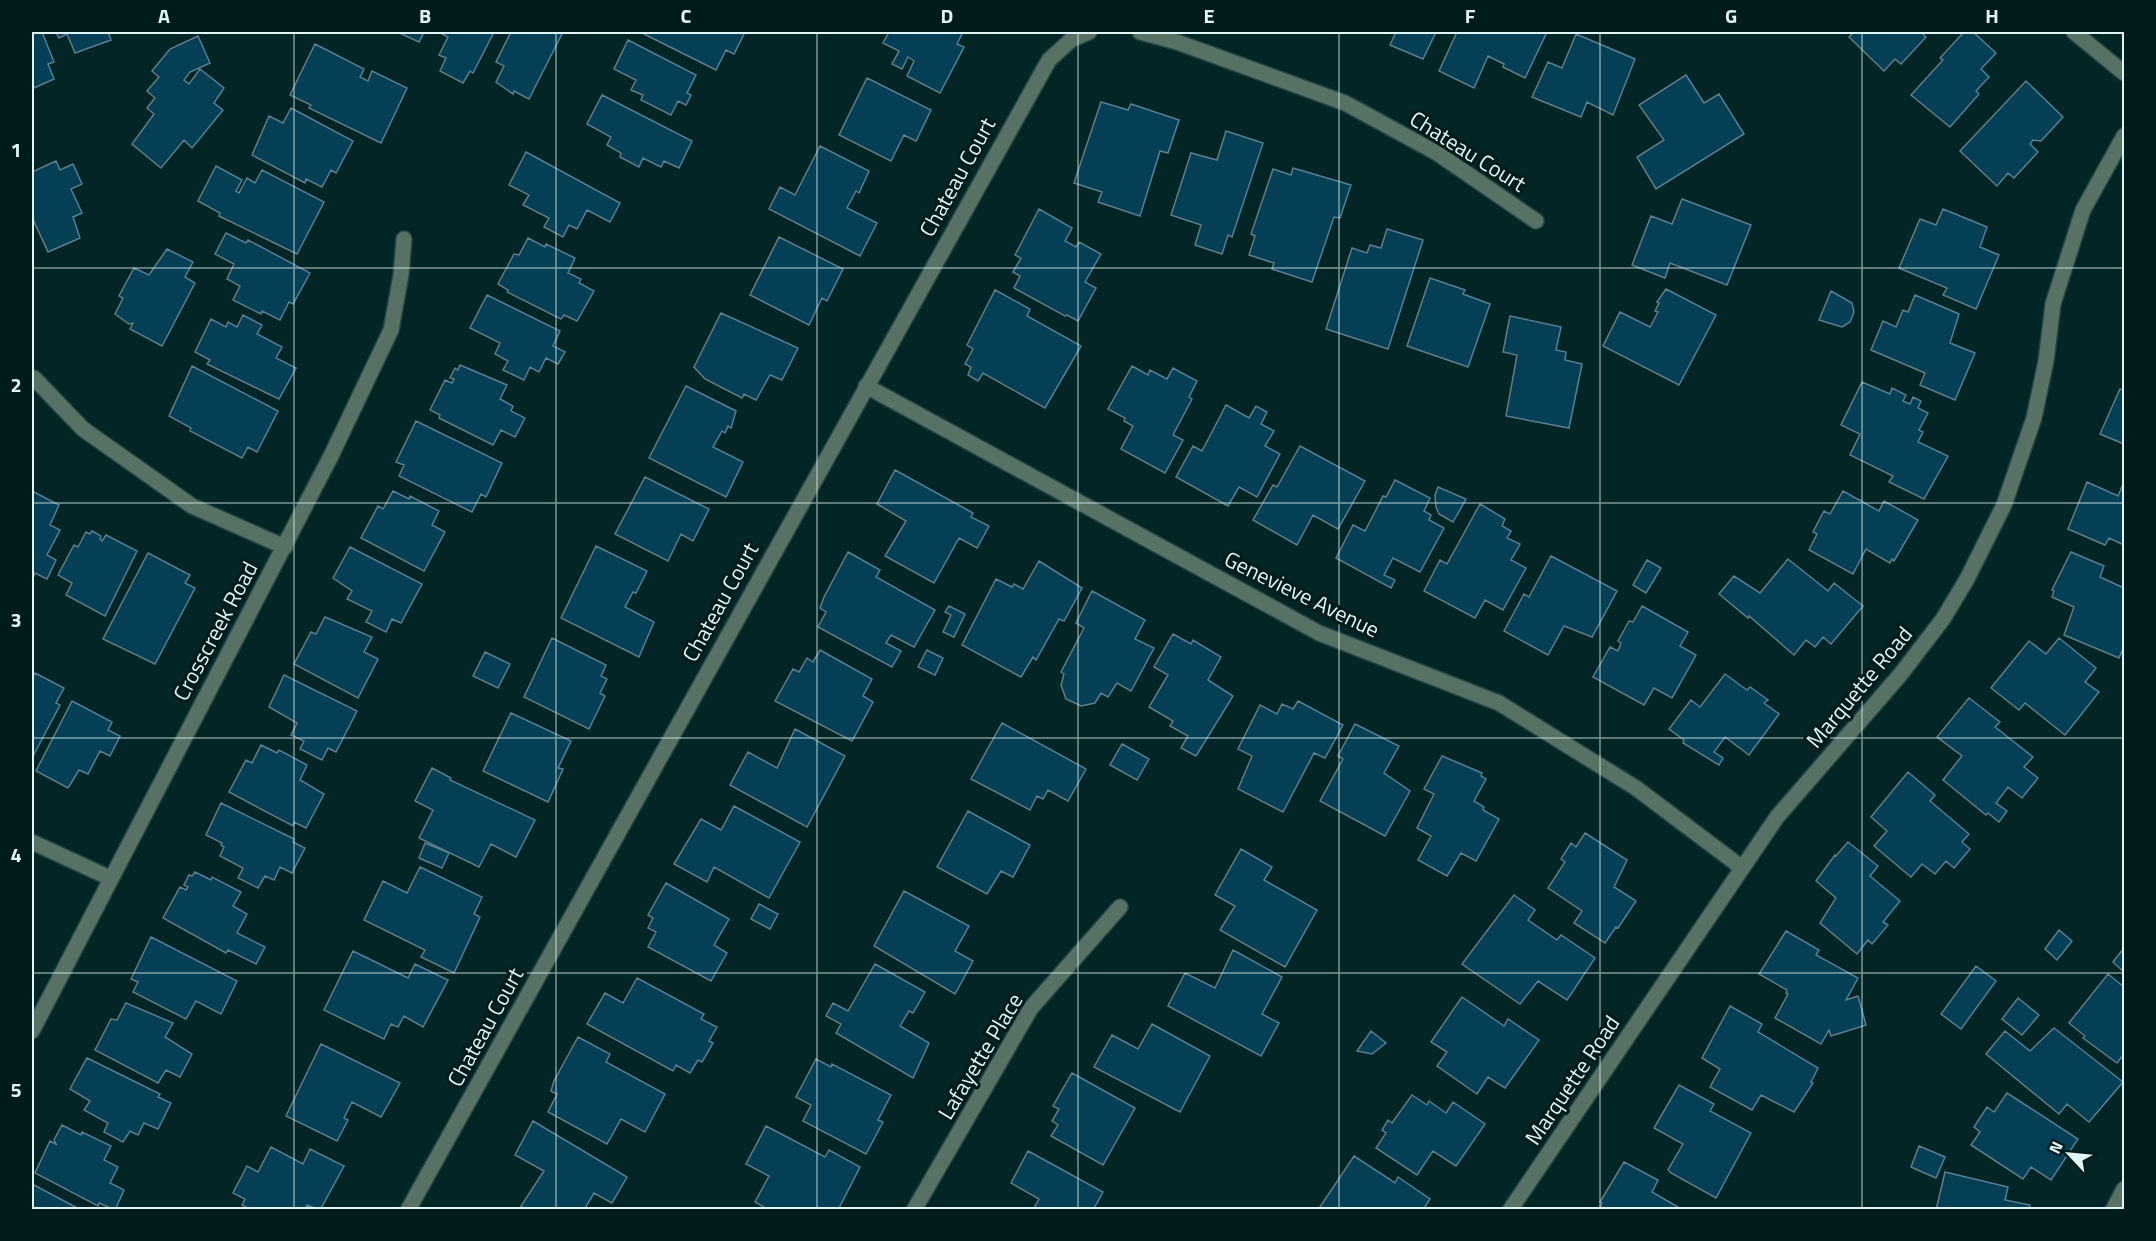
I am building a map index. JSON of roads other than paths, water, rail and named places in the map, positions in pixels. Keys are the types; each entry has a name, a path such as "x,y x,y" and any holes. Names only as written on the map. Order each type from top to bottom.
{"street":[{"name":"Chateau Court","path":"408,1209 1049,60 1071,40 1089,32"},
{"name":"Chateau Court","path":"1140,32 1178,42 1345,103 1437,153 1536,221"},
{"path":"2074,32 2124,73"},
{"name":"Marquette Road","path":"1510,1209 1777,817 1839,747 1935,629 1986,544 2004,505 2034,418 2046,361 2054,304 2083,210 2124,136"},
{"name":"Crosscreek Road","path":"32,1031 285,547 391,330 404,239"},
{"path":"34,378 83,429 192,506 285,547"},
{"name":"Genevieve Avenue","path":"866,386 1319,633 1499,703 1636,788 1742,867"},
{"path":"32,842 110,878"},
{"name":"Lafayette Place","path":"915,1209 1031,1008 1120,907"},
{"path":"2112,1209 2124,1189"}]}
